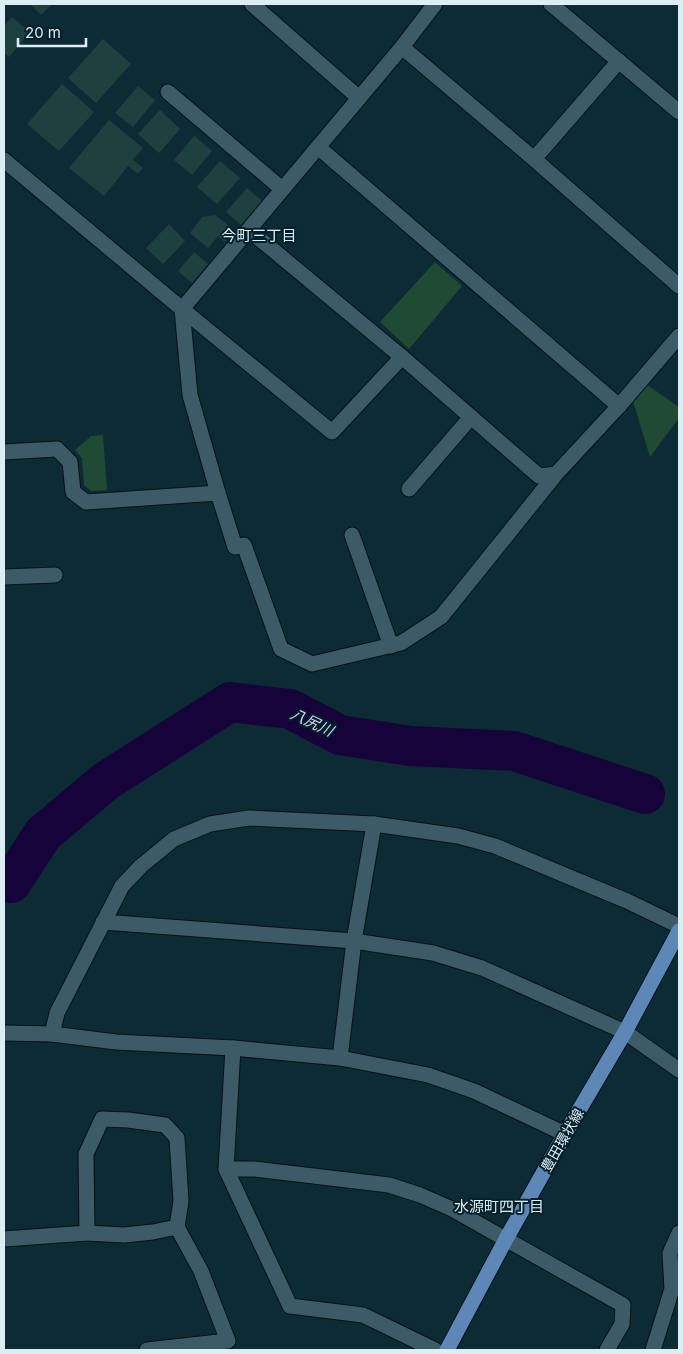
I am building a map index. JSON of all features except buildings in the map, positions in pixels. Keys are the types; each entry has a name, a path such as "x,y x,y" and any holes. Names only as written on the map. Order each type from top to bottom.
{"main road":[{"name":"豊田環状線","path":"448,1350 506,1239 625,1032 679,930"}],"street":[{"path":"252,4 359,98"},
{"path":"435,4 402,47 182,310 190,394 218,494 235,547 244,545 281,649 312,664 401,643 441,617 556,474 619,406 679,336"},
{"path":"551,4 679,112"},
{"path":"402,47 679,286"},
{"path":"534,159 619,61"},
{"path":"168,92 282,189"},
{"path":"318,146 619,406"},
{"path":"4,160 182,310 332,432 402,357"},
{"path":"249,230 402,357 539,476 556,474"},
{"path":"409,489 471,418"},
{"path":"4,452 57,448 70,462 73,492 86,502 218,494"},
{"path":"352,535 391,646"},
{"path":"4,577 55,575"},
{"path":"52,1034 57,1013 122,886 141,866 174,839 210,824 249,818 374,824 458,836 495,846 679,926"},
{"path":"340,1058 354,941 374,824"},
{"path":"103,922 354,941 433,953 482,968 625,1032 679,1070"},
{"path":"4,1033 52,1034 116,1042 233,1048 340,1058 428,1074 474,1091 565,1134"},
{"path":"233,1048 226,1169 290,1306 363,1315 435,1350"},
{"path":"87,1232 86,1154 102,1119 165,1124 177,1138 180,1201 177,1227 201,1271 228,1341 147,1350"},
{"path":"226,1169 254,1169 390,1185 420,1195 452,1209 623,1305 622,1324 607,1350"},
{"path":"4,1239 87,1232 124,1236 177,1227"},
{"path":"653,1350 672,1289 670,1253 679,1232"}],"green space":[{"path":"435,262 462,286 409,349 380,322"},
{"path":"646,384 679,407 679,418 650,457 633,401"},
{"path":"103,435 107,490 91,491 84,485 82,458 75,450 91,436"}],"waterway":[{"name":"八尻川","path":"11,883 43,834 106,781 230,702 290,709 340,735 410,746 514,751 645,794"}],"district":[{"name":"今町三丁目","path":"259,235"},
{"name":"水源町四丁目","path":"499,1206"}]}
